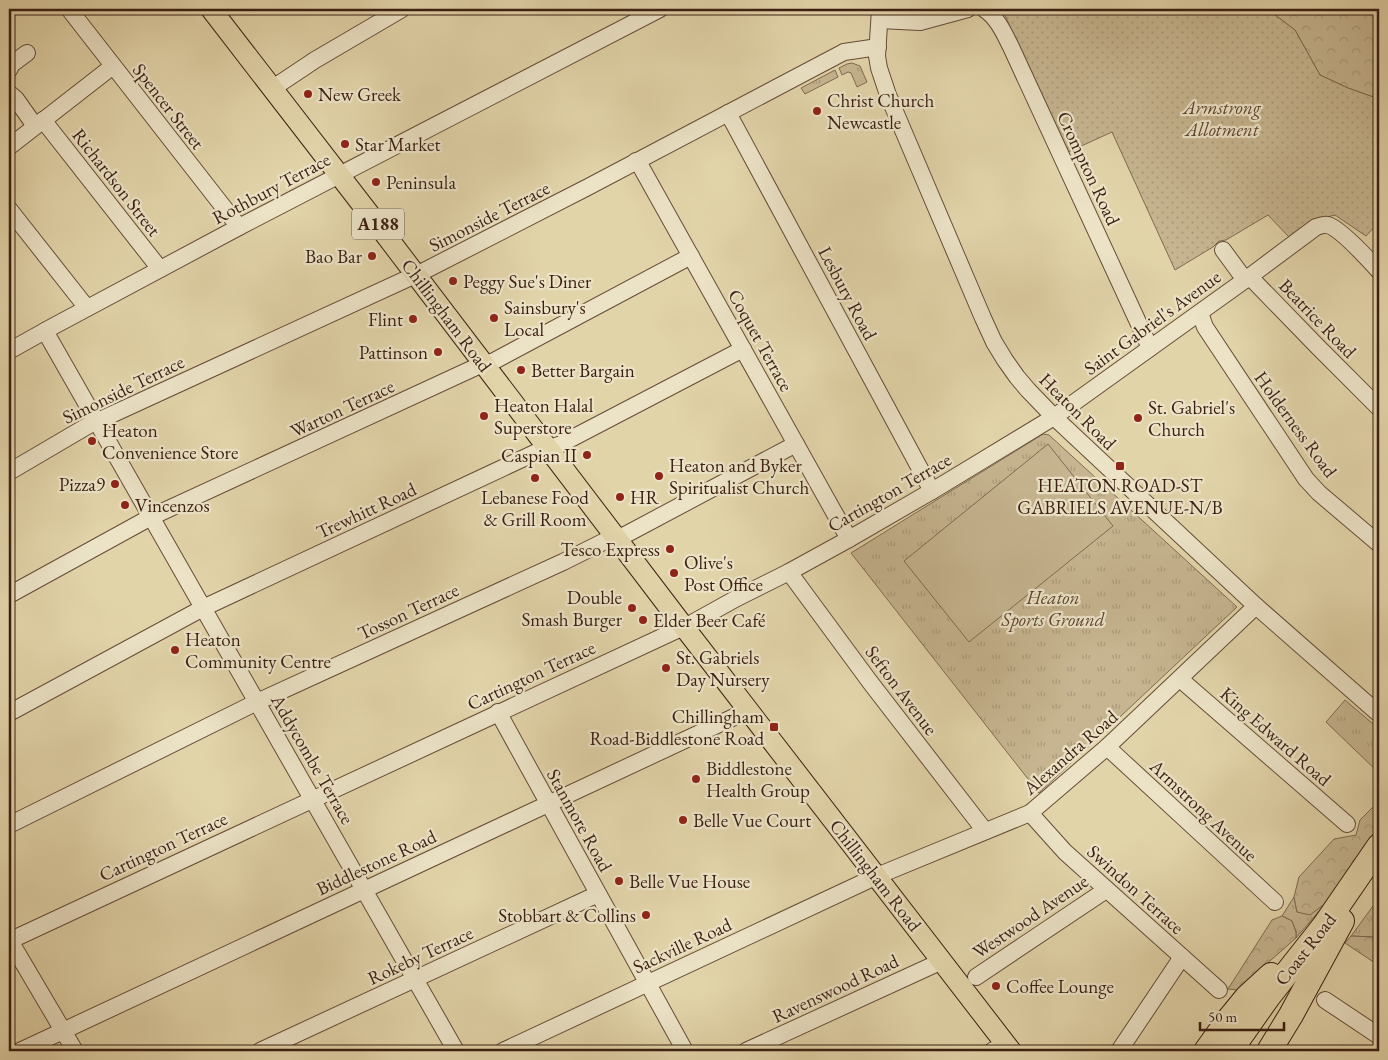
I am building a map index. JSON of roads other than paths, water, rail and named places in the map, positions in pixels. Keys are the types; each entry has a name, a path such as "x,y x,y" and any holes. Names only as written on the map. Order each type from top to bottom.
{"highway":[{"name":"Coast Road","path":"1248,1051 1333,924 1379,846"},
{"name":"Coast Road","path":"1230,1051 1268,997 1333,924 1379,868"},
{"path":"1206,1051 1247,997 1333,924"},
{"path":"1269,1051 1292,1015 1333,924"}],"main road":[{"name":"Chillingham Road","path":"215,10 684,627 942,961 1003,1049"}],"street":[{"name":"Spencer Street","path":"69,9 239,227"},
{"path":"273,88 315,60 402,9"},
{"name":"Rothbury Terrace","path":"10,347 45,331 339,174 660,9"},
{"path":"880,15 920,22 968,9"},
{"name":"Crompton Road","path":"984,9 996,20 1011,47 1150,348"},
{"name":"Heaton Road","path":"880,15 878,62 888,95 983,318 1005,360 1028,390 1054,418 1256,606 1379,714"},
{"name":"Simonside Terrace","path":"9,472 96,422 416,274 424,272 844,52 878,47"},
{"path":"9,70 12,64 27,53"},
{"path":"9,146 113,66"},
{"name":"Richardson Street","path":"9,93 39,123 160,269"},
{"name":"Lesbury Road","path":"728,114 932,491"},
{"name":"Coquet Terrace","path":"636,161 850,539"},
{"path":"9,209 87,308"},
{"name":"Saint Gabriel's Avenue","path":"1054,418 1316,227 1328,225 1340,232 1379,271"},
{"name":"Beatrice Road","path":"1223,250 1248,278 1379,408"},
{"name":"Warton Terrace","path":"9,595 151,517 476,366 494,361 691,256"},
{"name":"Holderness Road","path":"1200,313 1205,328 1306,479 1379,544"},
{"name":"Addycombe Terrace","path":"45,331 456,1051"},
{"name":"Trewhitt Road","path":"9,713 203,608 539,451 559,445 743,349"},
{"name":"Cartington Terrace","path":"9,940 684,627 850,539 1054,418"},
{"name":"Tosson Terrace","path":"9,825 257,702 609,539 625,535 796,444"},
{"name":"Sefton Avenue","path":"789,572 870,682 985,831"},
{"name":"Alexandra Road","path":"877,876 1030,812 1107,747 1256,606"},
{"name":"King Edward Road","path":"1180,678 1347,824"},
{"name":"Biddlestone Road","path":"20,1051 734,717 748,708"},
{"name":"Stanmore Road","path":"498,712 685,1051"},
{"name":"Armstrong Avenue","path":"1107,747 1275,902"},
{"name":"Swindon Terrace","path":"1030,812 1065,852 1219,990"},
{"name":"Sackville Road","path":"503,1051 877,876"},
{"name":"Westwood Avenue","path":"976,977 1106,890"},
{"name":"Rokeby Terrace","path":"260,1051 598,894"},
{"path":"9,940 75,1051"},
{"path":"1119,1051 1182,957"},
{"name":"Ravenswood Road","path":"746,1051 942,961"},
{"path":"1325,1000 1379,1036"}],"place":[{"name":"New Greek","path":"308,94"},
{"name":"Christ Church Newcastle","path":"817,111"},
{"name":"Star Market","path":"345,144"},
{"name":"Peninsula","path":"376,182"},
{"name":"Bao Bar","path":"372,256"},
{"name":"Peggy Sue's Diner","path":"453,281"},
{"name":"Sainsbury's Local","path":"494,318"},
{"name":"Flint","path":"413,319"},
{"name":"Pattinson","path":"438,352"},
{"name":"Better Bargain","path":"521,370"},
{"name":"Heaton Halal Superstore","path":"484,416"},
{"name":"St. Gabriel's Church","path":"1138,418"},
{"name":"Heaton Convenience Store","path":"92,441"},
{"name":"Caspian II","path":"587,455"},
{"name":"HEATON ROAD-ST GABRIELS AVENUE-N/B","path":"1120,466"},
{"name":"Heaton and Byker Spiritualist Church","path":"659,476"},
{"name":"Lebanese Food & Grill Room","path":"535,478"},
{"name":"Pizza9","path":"115,484"},
{"name":"HR","path":"620,497"},
{"name":"Vincenzos","path":"125,505"},
{"name":"Tesco Express","path":"670,549"},
{"name":"Olive's Post Office","path":"674,573"},
{"name":"Double Smash Burger","path":"632,608"},
{"name":"Elder Beer Café","path":"643,620"},
{"name":"Heaton Community Centre","path":"175,650"},
{"name":"St. Gabriels Day Nursery","path":"666,668"},
{"name":"Chillingham Road-Biddlestone Road","path":"774,727"},
{"name":"Biddlestone Health Group","path":"696,779"},
{"name":"Belle Vue Court","path":"683,820"},
{"name":"Belle Vue House","path":"619,881"},
{"name":"Stobbart & Collins","path":"646,915"},
{"name":"Coffee Lounge","path":"996,986"}],"park label":[{"name":"Armstrong Allotment","path":"1222,118"},
{"name":"Heaton Sports Ground","path":"1053,608"}]}
